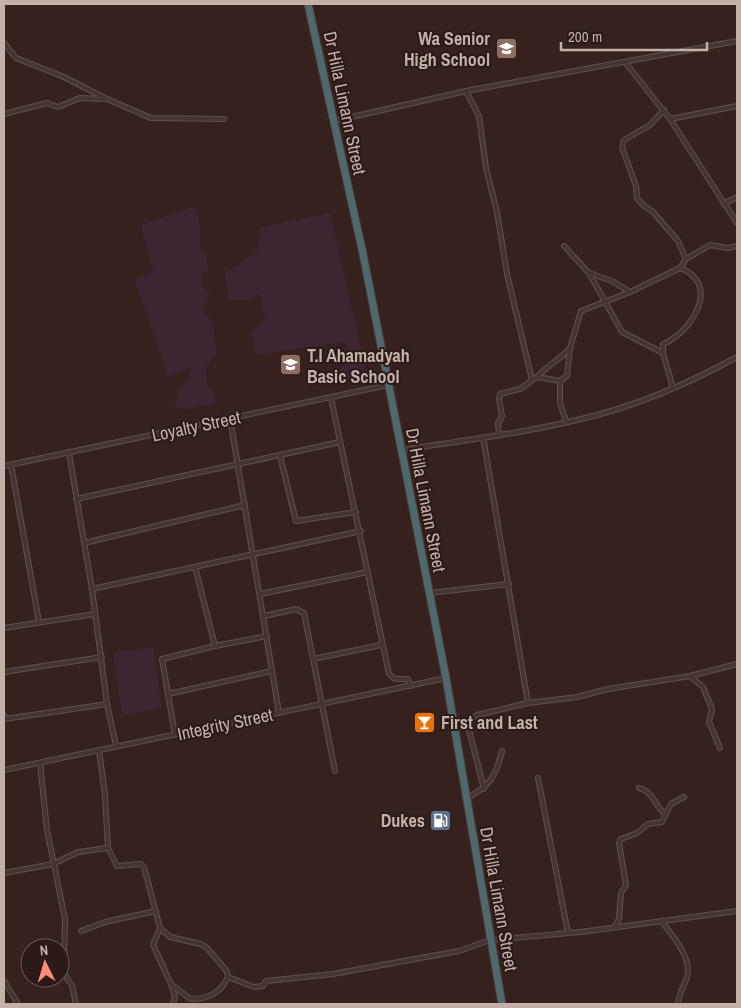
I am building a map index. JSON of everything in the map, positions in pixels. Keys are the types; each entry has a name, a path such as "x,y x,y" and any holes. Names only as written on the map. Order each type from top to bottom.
{"highway":[{"name":"Dr Hilla Limann Street","path":"308,4 363,254 402,450 446,678 502,1004"}],"street":[{"path":"334,121 466,91 737,42"},
{"path":"4,43 16,58 64,77 107,99 151,118 224,120"},
{"path":"625,62 670,118 737,222"},
{"path":"466,91 478,116 486,168 498,212 507,274 532,380"},
{"path":"4,114 47,103 58,107 80,98 107,99"},
{"path":"670,118 737,106"},
{"path":"664,110 650,125 624,140 622,147 636,186 637,198 653,212 678,241 686,259"},
{"path":"724,204 737,197"},
{"path":"537,377 560,381 567,376 570,348 581,311 630,292 680,268 686,259 710,244 728,248 737,246"},
{"path":"564,246 589,273 622,332 663,353"},
{"path":"673,388 663,353 663,344 670,341 690,323 701,300 698,280 692,274 680,268"},
{"path":"589,273 612,281 630,292"},
{"path":"499,434 498,423 502,416 500,394 520,389 537,377 546,366 565,354 570,348"},
{"path":"402,450 483,437 596,415 673,388 737,357"},
{"path":"560,381 560,403 566,421"},
{"name":"Loyalty Street","path":"4,466 388,385"},
{"path":"331,398 360,531 381,645 391,677 408,679 411,686"},
{"path":"230,418 279,713"},
{"path":"483,437 528,702"},
{"path":"76,499 340,442"},
{"path":"69,453 92,589 107,704 116,746"},
{"path":"280,456 296,521 356,512"},
{"path":"10,465 39,622"},
{"path":"84,543 245,505"},
{"path":"92,589 360,531"},
{"path":"195,567 215,646"},
{"path":"260,594 368,572"},
{"path":"429,593 509,584"},
{"path":"264,616 296,609 304,613 335,771"},
{"path":"4,628 95,614"},
{"path":"175,735 162,658 267,636"},
{"path":"313,659 381,645"},
{"path":"4,672 102,657"},
{"path":"484,789 468,726 469,722 477,715 528,702 577,697 639,683 690,676 737,664"},
{"path":"168,694 272,671"},
{"path":"690,676 703,687 712,709 709,722 720,748"},
{"name":"Integrity Street","path":"4,770 446,678"},
{"path":"4,715 5,719 107,704"},
{"path":"99,750 105,795 108,848 117,866 141,864 144,866 160,928 153,945 171,984 175,998 174,1004"},
{"path":"467,798 484,789 494,775 502,751"},
{"path":"40,762 46,830 65,919 64,968 72,985 76,1004"},
{"path":"538,778 568,933"},
{"path":"639,788 650,794 658,809 665,814"},
{"path":"615,926 619,919 621,893 626,885 619,842 621,839 637,833 648,824 662,822 665,814 675,801 684,797"},
{"path":"4,873 53,864 78,852 108,848"},
{"path":"81,931 105,922 156,911"},
{"path":"228,977 254,987 263,986 266,981 333,974 459,951 490,940 568,933 737,911"},
{"path":"661,921 682,950 686,964 687,976 682,986 678,1004"},
{"path":"160,928 170,936 201,944 207,948 226,970 228,977 224,985 214,995 197,999 190,999 171,984"},
{"path":"4,981 8,984 18,1004"}],"shaded area":[{"path":"193,207 199,218 201,250 206,254 208,272 201,273 201,284 210,295 202,310 213,323 217,354 206,367 207,385 214,392 217,403 187,409 174,407 179,389 189,379 191,368 168,376 134,278 153,272 141,225"},
{"path":"330,213 366,371 343,382 332,381 344,364 350,348 343,342 256,355 252,331 265,319 260,294 247,300 229,300 225,273 256,253 261,227"},
{"path":"153,647 162,708 122,715 113,653"}],"place":[{"name":"Wa Senior High School","path":"506,48"},
{"name":"T.I Ahamadyah Basic School","path":"291,365"},
{"name":"First and Last","path":"425,722"},
{"name":"Dukes","path":"441,820"}]}
